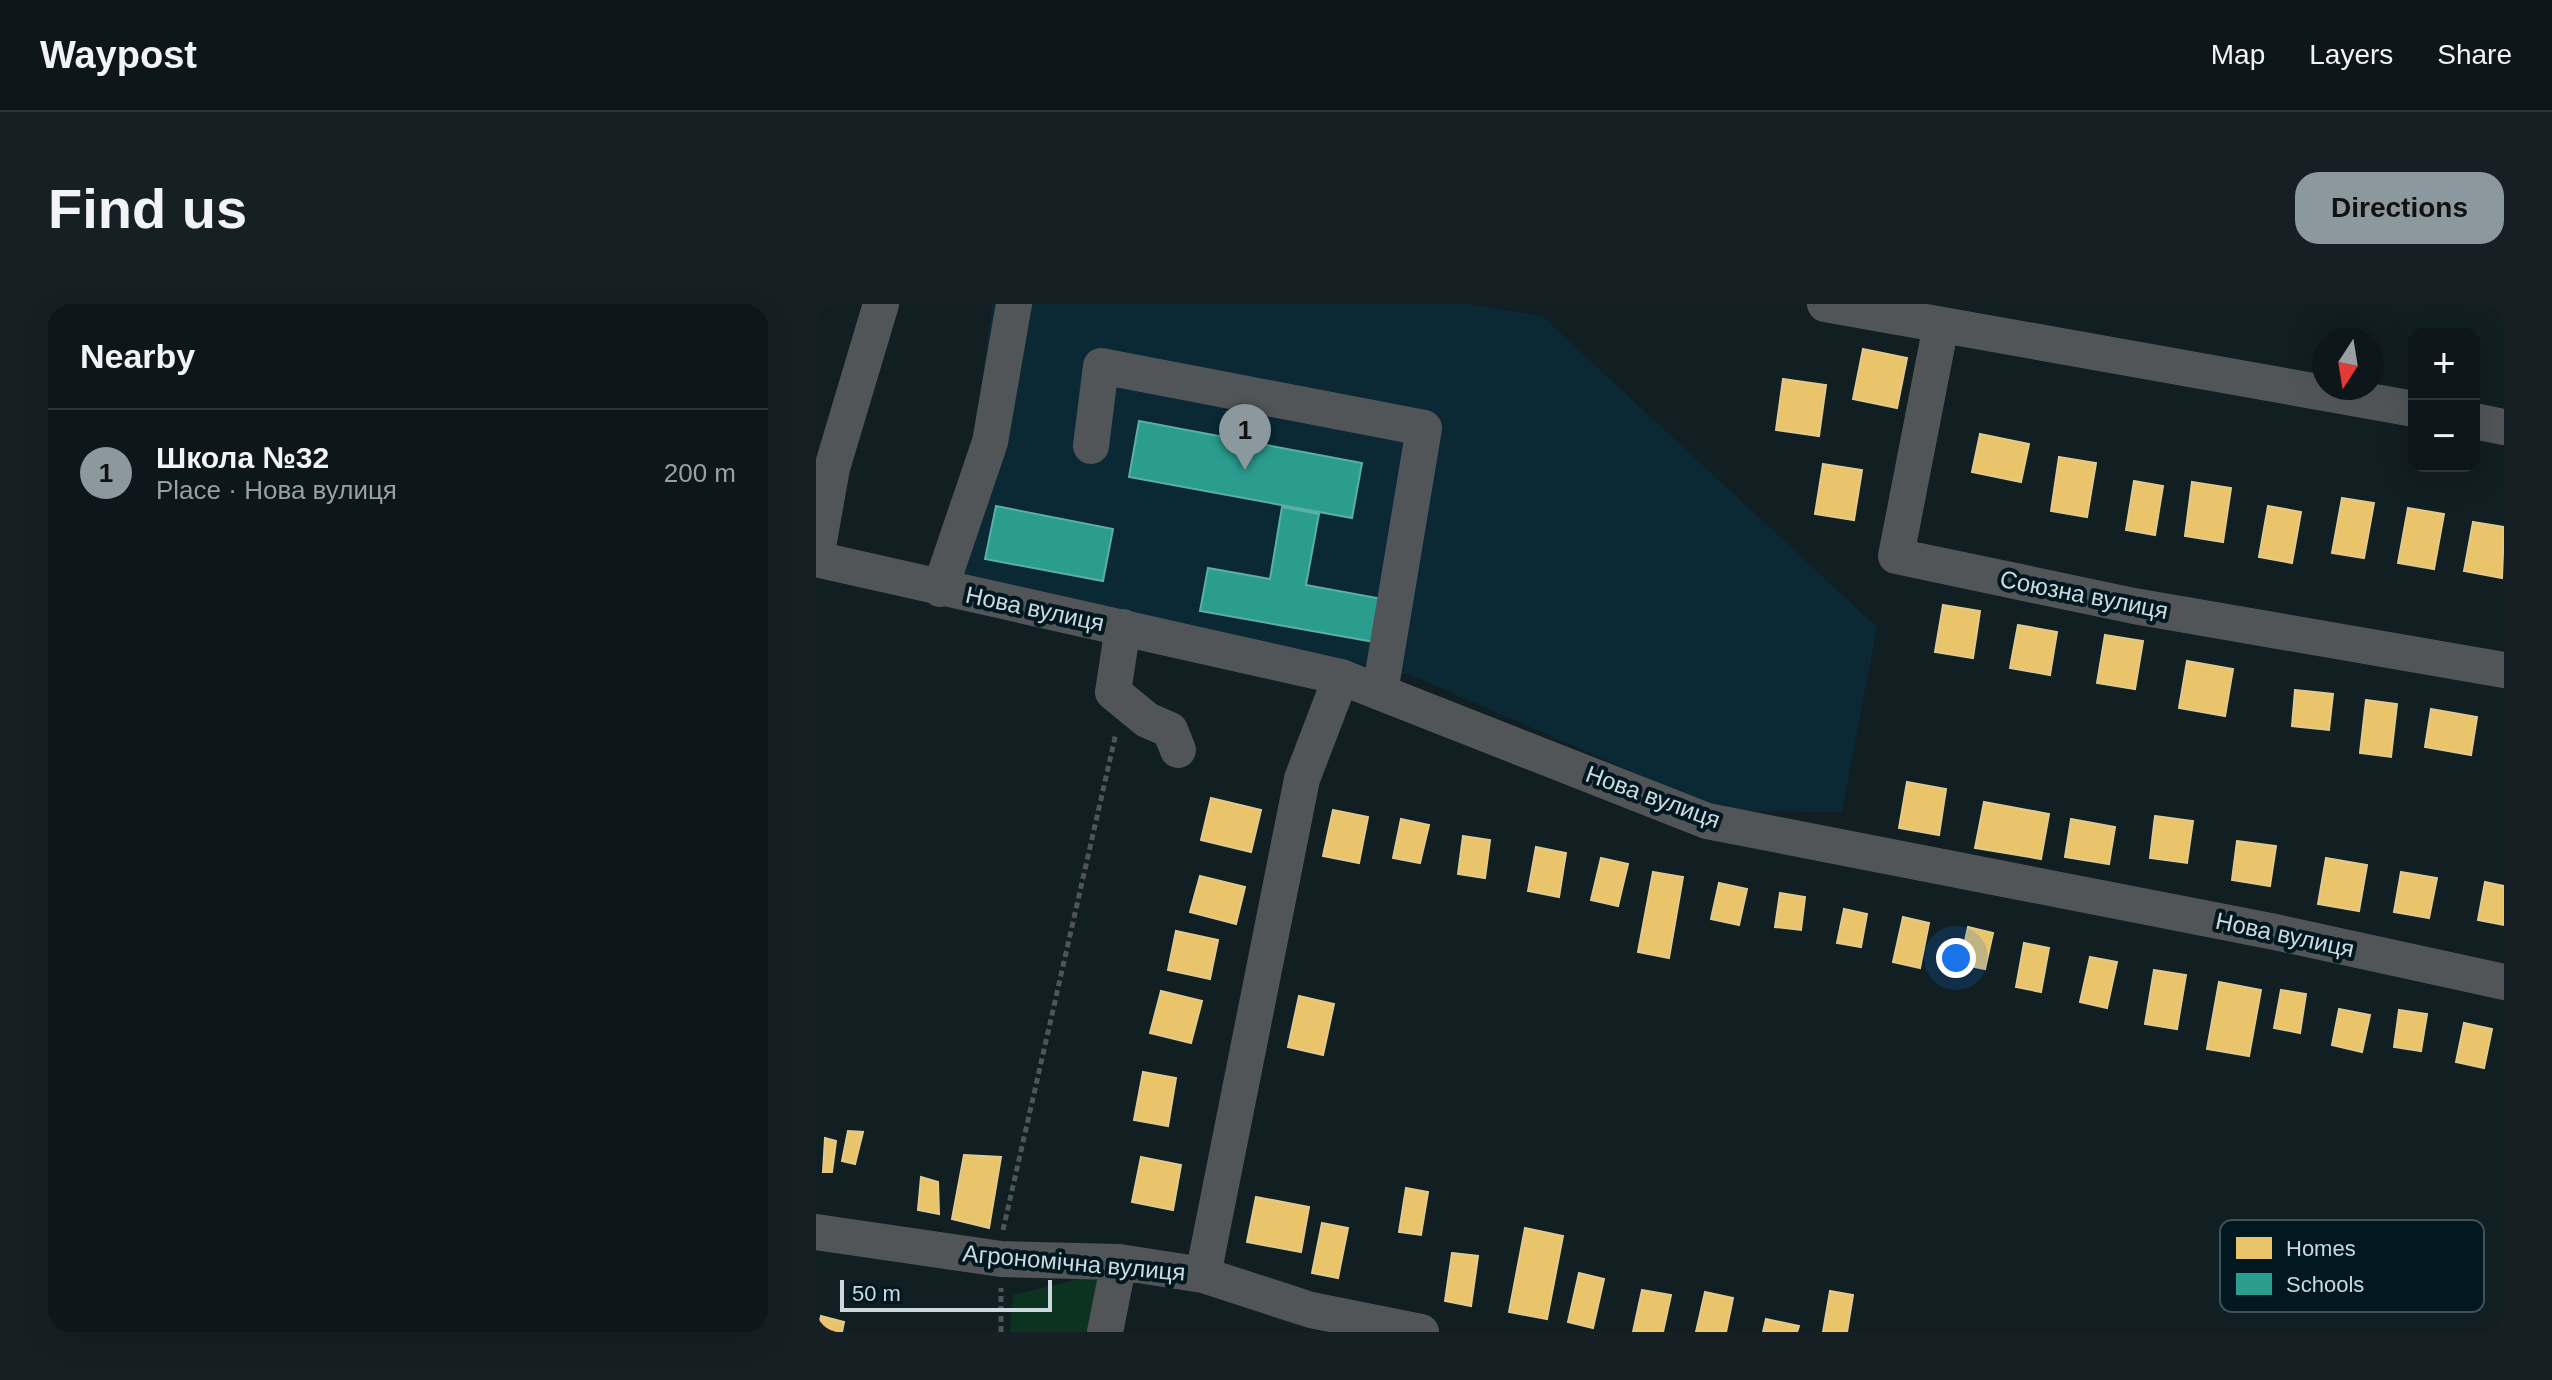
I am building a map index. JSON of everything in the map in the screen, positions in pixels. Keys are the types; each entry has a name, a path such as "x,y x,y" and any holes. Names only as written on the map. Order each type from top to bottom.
{"street":[{"path":"816,558 832,468 881,304"},
{"path":"940,589 990,442 1014,304"},
{"path":"1825,304 2408,408"},
{"name":"Союзна вулиця","path":"1941,325 1896,556 2134,606 2504,670"},
{"path":"1091,446 1101,366 1424,428 1380,692"},
{"path":"2480,422 2504,427"},
{"name":"Нова вулиця","path":"816,558 940,589 1341,677 1707,821 2275,932 2504,982"},
{"path":"1123,627 1113,692 1147,720 1170,730 1178,750"},
{"path":"1203,1275 1302,779 1341,677"},
{"name":"Агрономічна вулиця","path":"816,1232 1001,1259 1119,1262 1203,1275 1311,1310 1421,1332"},
{"path":"1105,1332 1119,1262"}],"path":[{"path":"1001,1332 1003,1227 1117,729 1113,692"}],"shaded area":[{"path":"992,304 1472,304 1542,316 1877,627 1842,812 1722,811 1413,676 957,573"}],"green space":[{"path":"1104,1273 1093,1332 1010,1332 1013,1295"}],"building: Homes":[{"path":"1863,349 1907,358 1897,408 1853,399"},
{"path":"1783,379 1826,385 1819,436 1776,430"},
{"path":"1980,434 2029,444 2021,482 1972,472"},
{"path":"2059,457 2096,463 2087,517 2051,511"},
{"path":"1823,464 1862,470 1854,520 1815,514"},
{"path":"2134,481 2163,486 2155,535 2126,530"},
{"path":"2192,482 2231,488 2223,542 2185,536"},
{"path":"2342,498 2374,503 2364,558 2332,553"},
{"path":"2268,506 2301,512 2292,563 2259,557"},
{"path":"2408,508 2444,514 2434,569 2398,563"},
{"path":"2473,522 2504,527 2502,578 2464,571"},
{"path":"1943,605 1980,611 1973,658 1935,652"},
{"path":"2018,625 2057,632 2050,675 2010,668"},
{"path":"2105,635 2143,641 2135,689 2097,683"},
{"path":"2187,661 2233,669 2225,716 2179,708"},
{"path":"2295,690 2333,694 2329,730 2292,726"},
{"path":"2366,700 2397,704 2391,757 2360,753"},
{"path":"2431,709 2477,717 2471,755 2425,747"},
{"path":"1907,782 1946,789 1939,835 1899,828"},
{"path":"1211,798 1261,810 1251,852 1201,840"},
{"path":"1984,802 2049,814 2041,859 1975,848"},
{"path":"1333,810 1368,817 1359,863 1323,856"},
{"path":"2155,816 2193,821 2187,863 2150,858"},
{"path":"1401,819 1429,825 1420,863 1393,858"},
{"path":"2071,819 2115,827 2109,864 2065,857"},
{"path":"1463,836 1490,840 1485,878 1458,874"},
{"path":"2237,841 2276,846 2270,886 2232,880"},
{"path":"1536,847 1566,853 1559,897 1528,891"},
{"path":"1601,858 1628,864 1618,906 1591,900"},
{"path":"2326,858 2367,865 2359,911 2318,904"},
{"path":"1653,872 1683,877 1669,958 1638,952"},
{"path":"2401,872 2437,878 2429,918 2394,912"},
{"path":"1200,876 1245,887 1236,924 1190,912"},
{"path":"2485,882 2504,886 2504,925 2478,920"},
{"path":"1719,883 1747,889 1739,925 1711,919"},
{"path":"1780,893 1805,897 1801,930 1775,927"},
{"path":"1844,909 1867,914 1861,947 1837,943"},
{"path":"1903,917 1929,923 1920,968 1893,962"},
{"path":"1968,927 1993,933 1985,969 1960,964"},
{"path":"1176,931 1218,940 1210,979 1168,970"},
{"path":"2024,943 2049,948 2041,992 2016,987"},
{"path":"2090,957 2117,962 2107,1008 2080,1002"},
{"path":"2154,970 2186,975 2177,1029 2145,1024"},
{"path":"2219,982 2261,990 2249,1056 2207,1049"},
{"path":"2281,990 2306,994 2300,1033 2274,1028"},
{"path":"1161,991 1202,1001 1191,1043 1150,1033"},
{"path":"1299,996 1334,1004 1323,1055 1288,1047"},
{"path":"2339,1009 2370,1015 2362,1052 2332,1045"},
{"path":"2399,1010 2427,1014 2421,1051 2394,1047"},
{"path":"2464,1023 2492,1029 2484,1068 2456,1062"},
{"path":"1143,1072 1176,1078 1168,1126 1134,1120"},
{"path":"848,1131 863,1132 855,1164 842,1161"},
{"path":"825,1138 836,1141 832,1172 823,1172"},
{"path":"964,1155 1001,1157 989,1228 952,1219"},
{"path":"1141,1157 1181,1165 1173,1210 1132,1202"},
{"path":"921,1177 938,1182 939,1214 918,1210"},
{"path":"1406,1188 1428,1192 1421,1235 1399,1232"},
{"path":"1256,1197 1309,1207 1301,1252 1247,1242"},
{"path":"1322,1223 1348,1228 1338,1278 1312,1273"},
{"path":"1525,1228 1563,1236 1547,1319 1509,1312"},
{"path":"1452,1253 1478,1256 1471,1306 1445,1301"},
{"path":"1579,1273 1604,1279 1593,1328 1568,1322"},
{"path":"1642,1290 1671,1295 1663,1332 1633,1332"},
{"path":"1830,1291 1853,1295 1847,1332 1823,1332"},
{"path":"1705,1292 1733,1298 1726,1332 1696,1332"},
{"path":"821,1316 844,1322 842,1332 818,1332"},
{"path":"1766,1319 1799,1326 1797,1332 1763,1332"}],"building: Schools":[{"path":"1139,421 1362,463 1352,518 1129,477"},
{"path":"996,506 1113,529 1103,581 985,559"},
{"path":"1282,507 1319,514 1306,585 1388,600 1380,643 1200,611 1208,568 1270,579"}],"place":[{"name":"Школа №32","path":"1245,470"}]}
